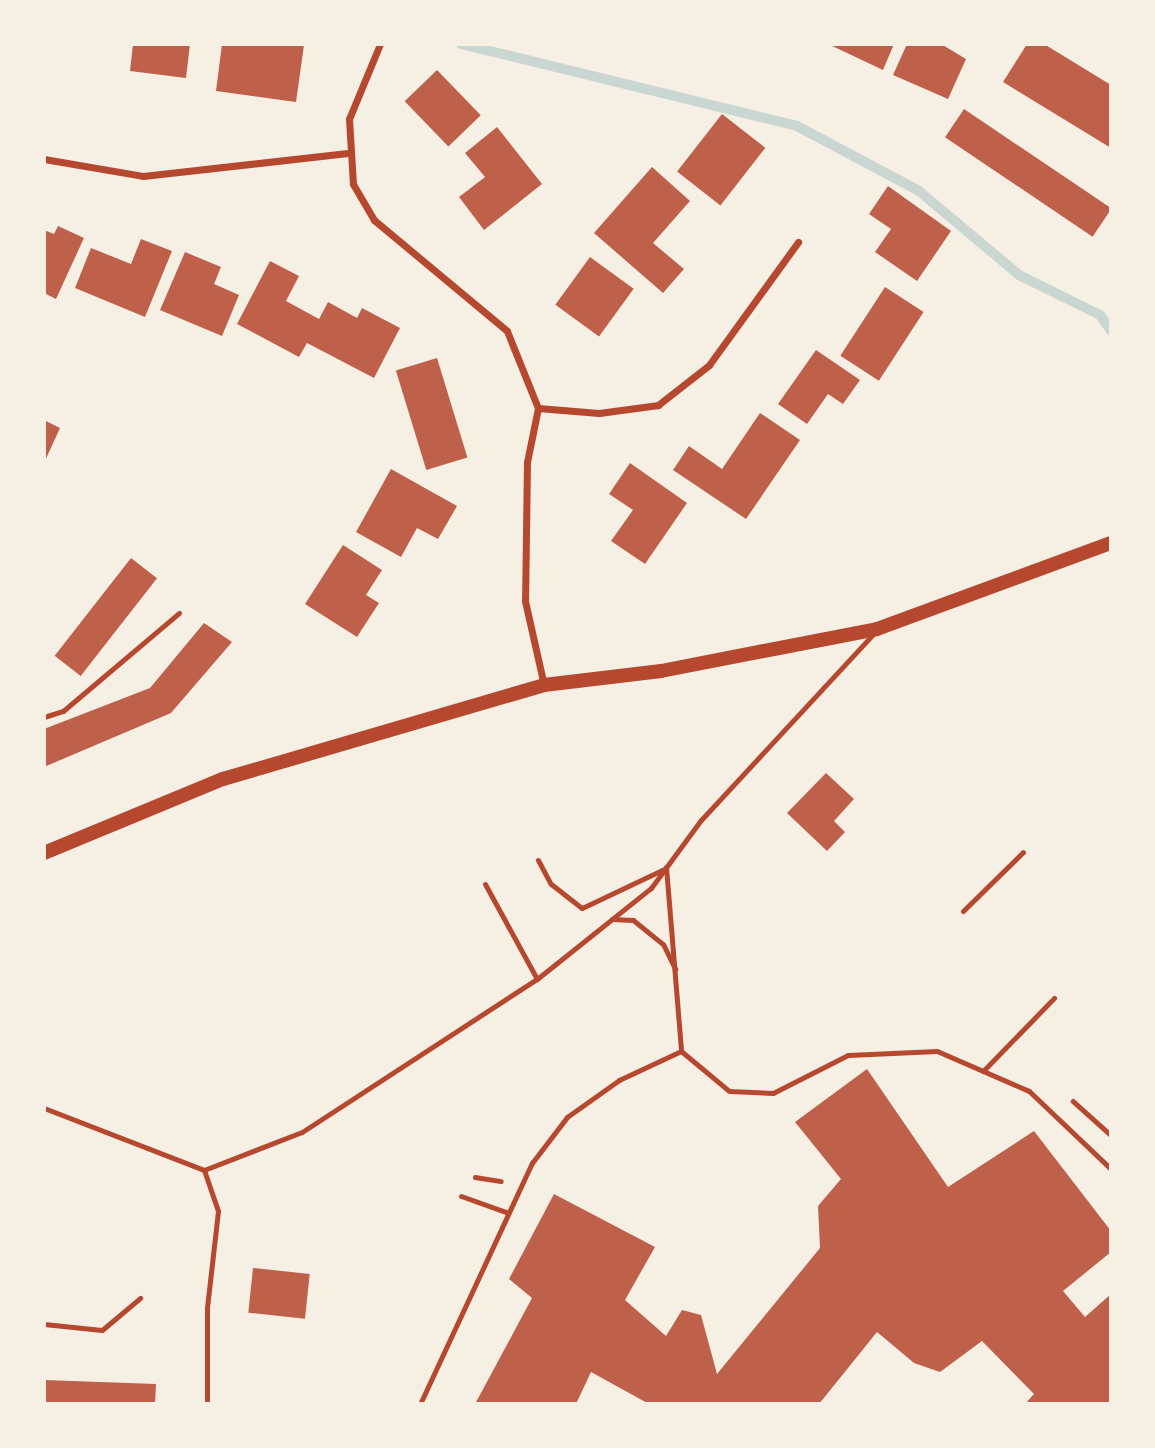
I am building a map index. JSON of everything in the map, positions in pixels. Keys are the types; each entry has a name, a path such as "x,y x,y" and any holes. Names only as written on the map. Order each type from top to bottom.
{"main road":[{"path":"44,853 223,779 544,685 661,671 877,629 1111,543"}],"street":[{"path":"380,44 349,119 348,153 353,184 374,220 507,331 538,408 527,462 525,601 544,685"},
{"path":"44,159 143,176 348,153"},
{"path":"538,408 599,413 658,405 709,365 798,242"}],"lane":[{"path":"44,718 63,711 179,613"},
{"path":"44,1108 205,1170 302,1132 537,979 612,919 666,867 701,820 877,629"},
{"path":"963,911 1023,852"},
{"path":"538,860 551,884 582,908 666,867"},
{"path":"666,867 677,972 674,1009 681,1051 729,1091 773,1093 848,1055 937,1051 1029,1091 1111,1169"},
{"path":"485,884 537,979"},
{"path":"612,919 633,920 653,936 677,972"},
{"path":"983,1071 1054,998"},
{"path":"420,1404 506,1212 532,1163 567,1118 619,1080 681,1051"},
{"path":"205,1170 218,1211 207,1308 207,1404"},
{"path":"461,1196 506,1212"},
{"path":"44,1324 102,1330 140,1298"}],"building":[{"path":"133,44 190,44 186,78 130,71"},
{"path":"222,44 304,45 296,102 216,91"},
{"path":"828,44 894,44 883,70"},
{"path":"907,44 941,44 966,59 948,99 893,75"},
{"path":"1027,44 1044,44 1111,85 1111,148 1003,82"},
{"path":"437,70 481,115 448,147 405,101"},
{"path":"964,109 1111,208 1093,237 945,137"},
{"path":"722,114 765,148 720,205 677,172"},
{"path":"497,127 542,184 484,230 459,197 485,177 465,153"},
{"path":"652,167 690,201 653,243 684,269 663,293 594,233"},
{"path":"888,186 951,231 917,281 875,252 891,229 869,214"},
{"path":"58,226 84,238 56,299 44,293 44,230 54,234"},
{"path":"141,239 172,251 145,317 75,288 91,248 131,264"},
{"path":"185,252 221,267 214,284 239,295 222,336 160,310"},
{"path":"590,257 634,289 599,336 555,305"},
{"path":"270,261 299,276 286,301 319,319 328,302 357,318 362,308 400,328 374,378 307,343 299,357 237,324"},
{"path":"885,287 924,312 879,381 840,356"},
{"path":"816,350 860,380 843,404 828,394 807,424 778,404"},
{"path":"437,358 467,457 426,470 396,371"},
{"path":"760,413 800,440 746,519 673,470 689,446 722,469"},
{"path":"44,420 60,428 44,463"},
{"path":"630,463 687,503 645,564 611,541 633,510 609,494"},
{"path":"391,469 457,506 438,539 417,528 401,557 356,532"},
{"path":"343,545 382,570 366,595 379,603 357,637 305,604"},
{"path":"131,558 157,578 81,676 55,656"},
{"path":"204,623 232,642 171,713 44,767 44,729 150,688"},
{"path":"826,773 854,799 834,821 845,832 827,851 787,813"},
{"path":"867,1069 948,1187 1034,1131 1111,1231 1111,1252 1063,1291 1085,1317 1111,1294 1111,1404 1025,1404 1034,1394 982,1341 940,1372 914,1363 877,1332 819,1404 649,1404 591,1372 576,1404 475,1404 532,1298 509,1279 554,1194 655,1247 625,1300 666,1336 682,1310 701,1315 717,1374 820,1248 818,1206 841,1179 795,1122"},
{"path":"253,1268 310,1274 305,1319 248,1313"},
{"path":"44,1380 156,1384 155,1404 44,1404"}],"waterway":[{"path":"461,44 797,126 919,191 1019,275 1100,315 1111,331"}]}
